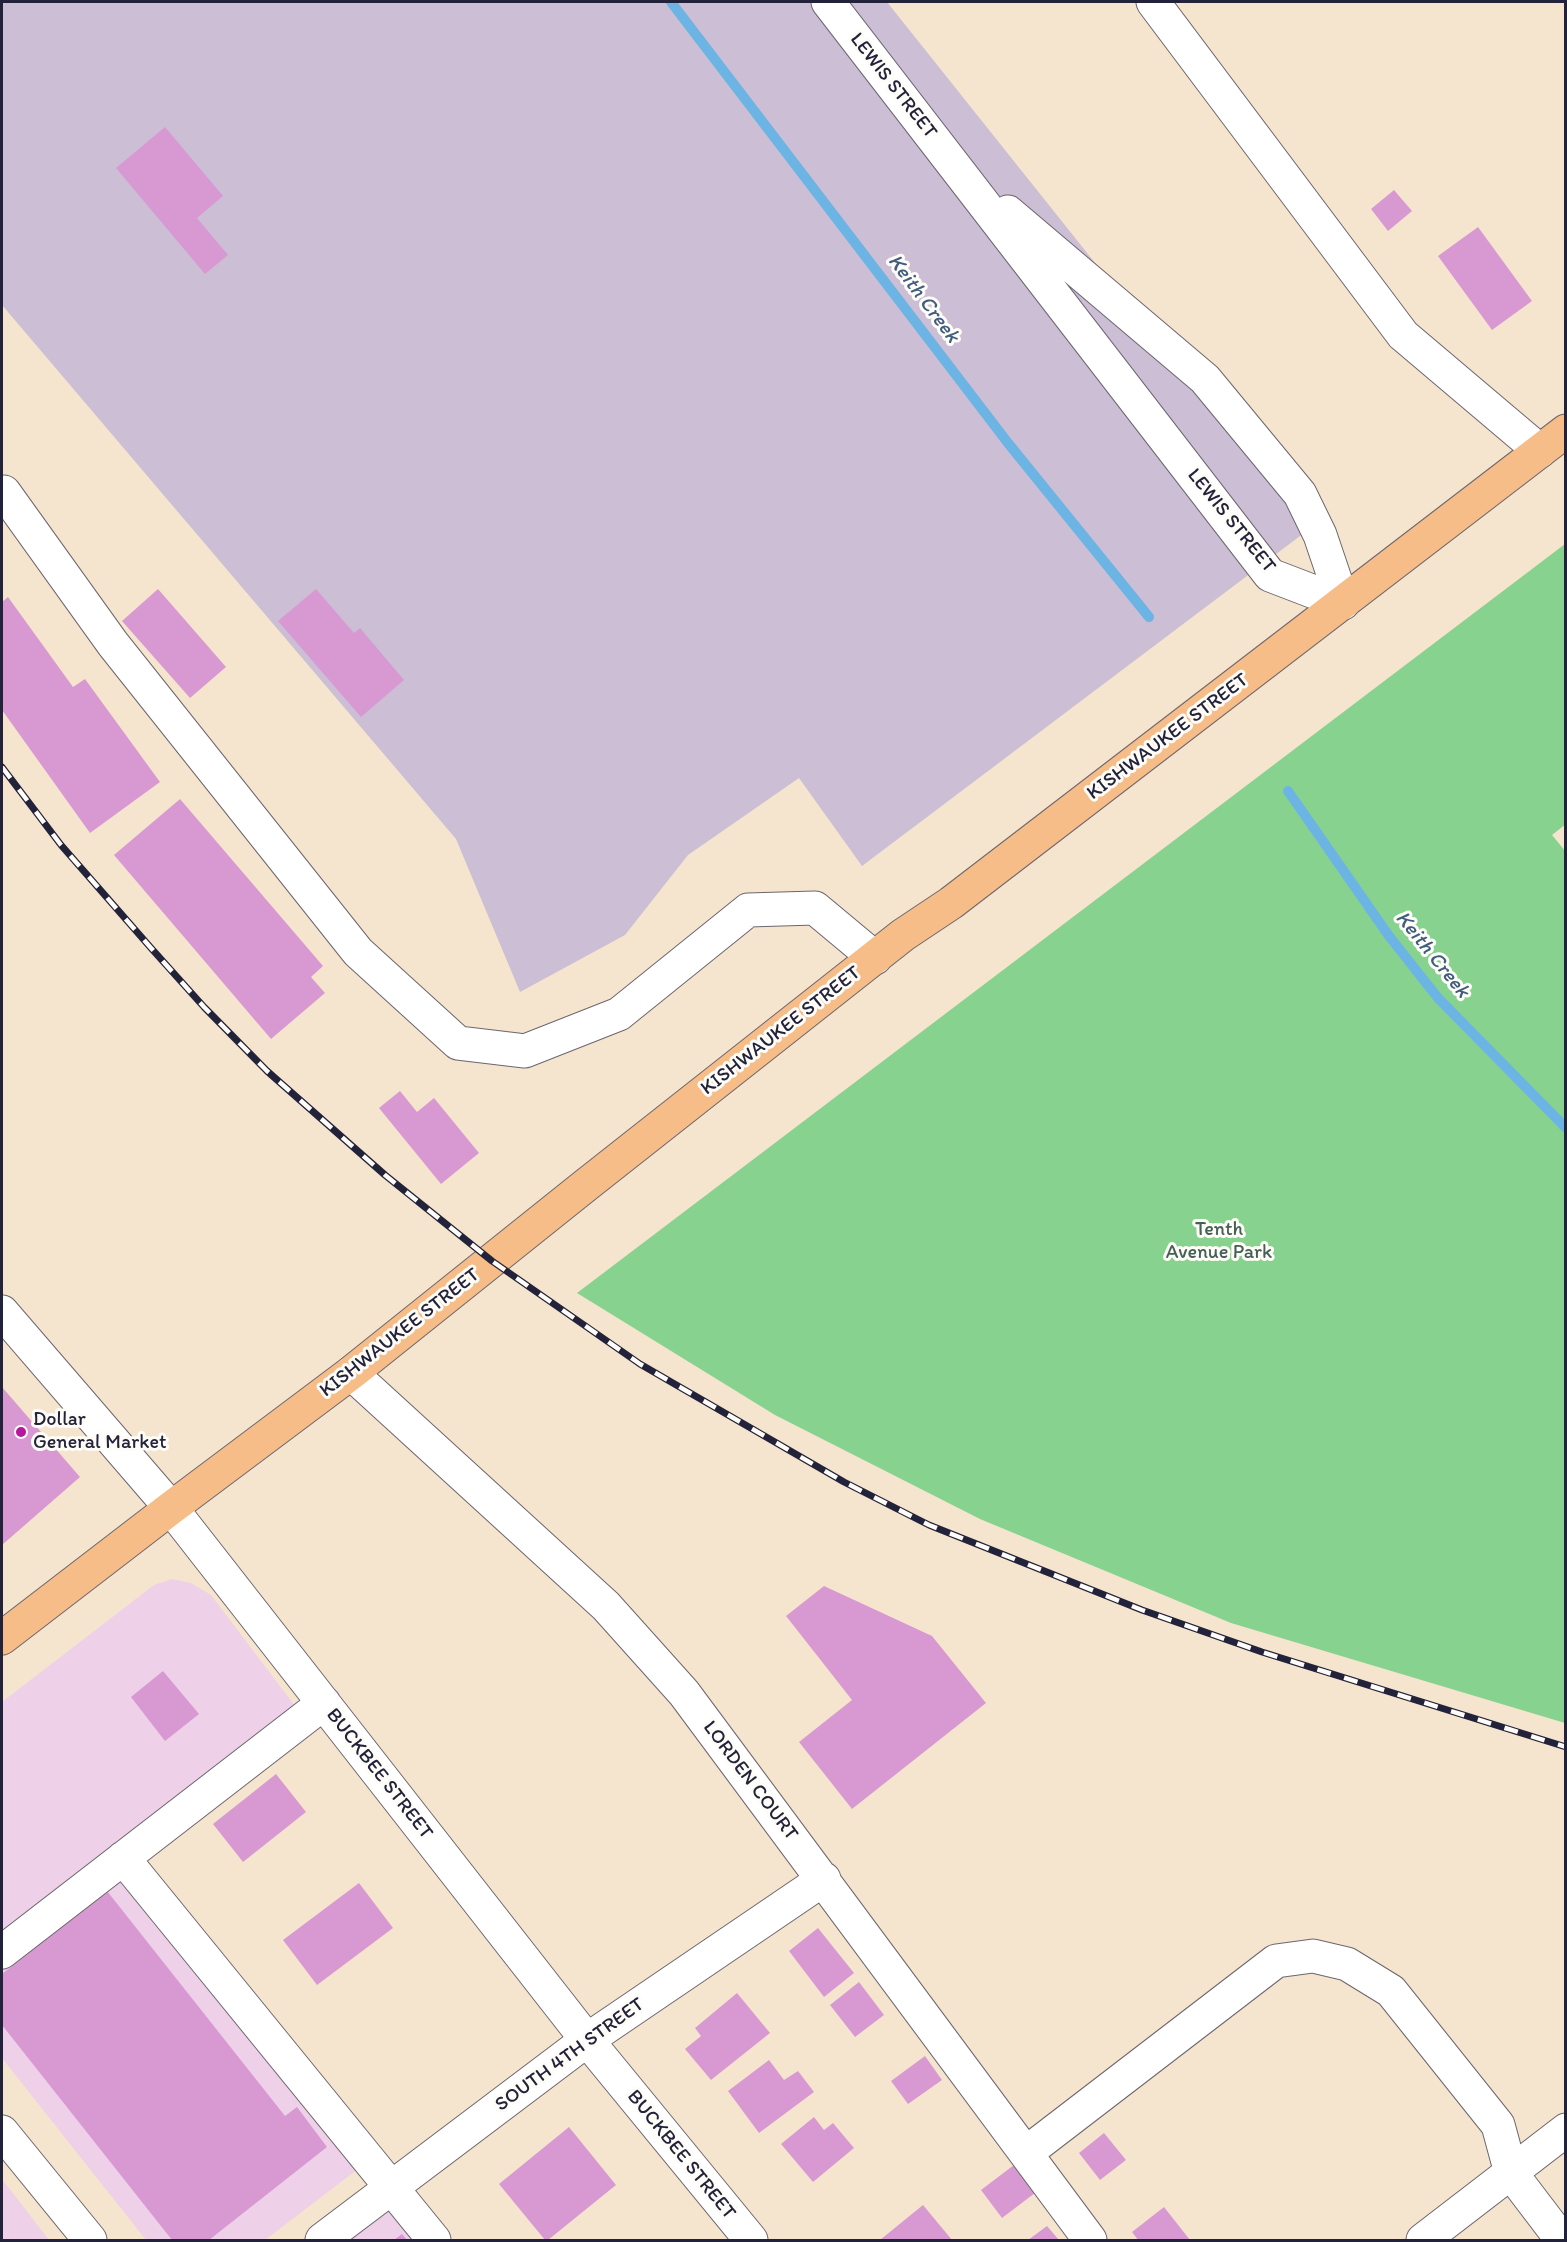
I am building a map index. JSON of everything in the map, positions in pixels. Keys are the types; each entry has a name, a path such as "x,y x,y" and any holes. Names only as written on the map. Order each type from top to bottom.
{"main road":[{"name":"KISHWAUKEE STREET","path":"2,1638 351,1373 875,957 951,903 1566,431"}],"street":[{"name":"LEWIS STREET","path":"828,2 1270,575 1343,603"},
{"path":"1154,2 1403,335 1540,451"},
{"name":"LEWIS STREET","path":"958,171 1205,379 1300,494 1320,535 1343,603"},
{"path":"4,492 113,644 358,952 458,1043 525,1052 619,1014 748,910 815,908 875,957"},
{"name":"BUCKBEE STREET","path":"2,1312 171,1508 587,2040 751,2241"},
{"name":"LORDEN COURT","path":"351,1373 606,1606 684,1693 1090,2241"},
{"path":"2,1952 324,1703"},
{"path":"123,1858 435,2241"},
{"name":"SOUTH 4TH STREET","path":"322,2241 587,2040 824,1879"},
{"path":"1026,2153 1276,1961 1313,1956 1347,1964 1391,1991 1498,2125 1511,2173 1562,2241"},
{"path":"1423,2241 1566,2130"},
{"path":"2,2132 90,2241"}],"shaded area":[{"path":"2,2 887,2 1308,530 862,866 799,778 688,855 625,935 520,992 456,839 2,305"},
{"path":"172,1579 191,1583 211,1595 298,1710 105,1855 358,2169 265,2240 146,2240 2,2058 2,1702 154,1585"},
{"path":"2,2179 49,2240 2,2240"},
{"path":"394,2208 419,2240 350,2240"}],"green space":[{"name":"Tenth Avenue Park","path":"1565,544 1566,824 1552,835 1566,852 1565,1723 1231,1623 980,1519 775,1415 577,1293"}],"building":[{"path":"165,127 223,196 197,218 228,255 205,274 116,168"},
{"path":"1394,190 1412,211 1388,231 1371,209"},
{"path":"1478,227 1532,301 1492,330 1438,256"},
{"path":"158,589 226,667 190,698 122,621"},
{"path":"316,589 354,633 360,628 404,680 361,717 278,621"},
{"path":"8,597 73,687 85,679 160,782 90,833 2,710 2,602"},
{"path":"180,799 323,966 311,977 325,993 271,1039 114,855"},
{"path":"400,1091 417,1112 434,1098 479,1153 441,1184 379,1108"},
{"name":"Dollar General Market","path":"2,1387 80,1477 2,1545"},
{"path":"824,1586 932,1636 986,1703 852,1809 799,1742 852,1700 786,1616"},
{"path":"163,1671 199,1714 165,1741 131,1697"},
{"path":"276,1774 306,1812 243,1862 213,1824"},
{"path":"359,1883 393,1928 317,1985 283,1940"},
{"path":"107,1891 285,2116 297,2107 327,2147 209,2240 172,2240 2,2025 2,1974"},
{"path":"818,1928 854,1973 824,1997 789,1951"},
{"path":"859,1982 884,2015 855,2037 830,2005"},
{"path":"737,1993 770,2033 711,2080 685,2049 701,2036 695,2028"},
{"path":"925,2056 942,2080 908,2104 891,2081"},
{"path":"769,2060 784,2080 798,2071 814,2092 759,2133 728,2091"},
{"path":"814,2117 824,2130 833,2123 854,2148 813,2182 781,2144"},
{"path":"569,2127 616,2185 548,2240 545,2240 499,2184"},
{"path":"1104,2133 1126,2160 1100,2180 1079,2153"},
{"path":"1014,2165 1035,2193 1002,2218 981,2190"},
{"path":"923,2205 952,2240 880,2240"},
{"path":"1164,2207 1190,2240 1138,2240 1132,2232"},
{"path":"1047,2226 1059,2240 1028,2240"},
{"path":"402,2234 407,2240 394,2240"}],"waterway":[{"name":"Keith Creek","path":"671,2 1008,443 1149,617"},
{"name":"Keith Creek","path":"1288,791 1389,936 1438,998 1566,1128"}],"railway":[{"path":"2,767 61,845 204,1007 267,1071 385,1175 492,1261 640,1364 844,1482 929,1525 1142,1610 1262,1652 1566,1747"}],"place":[{"name":"Dollar General Market","path":"21,1432"}]}
